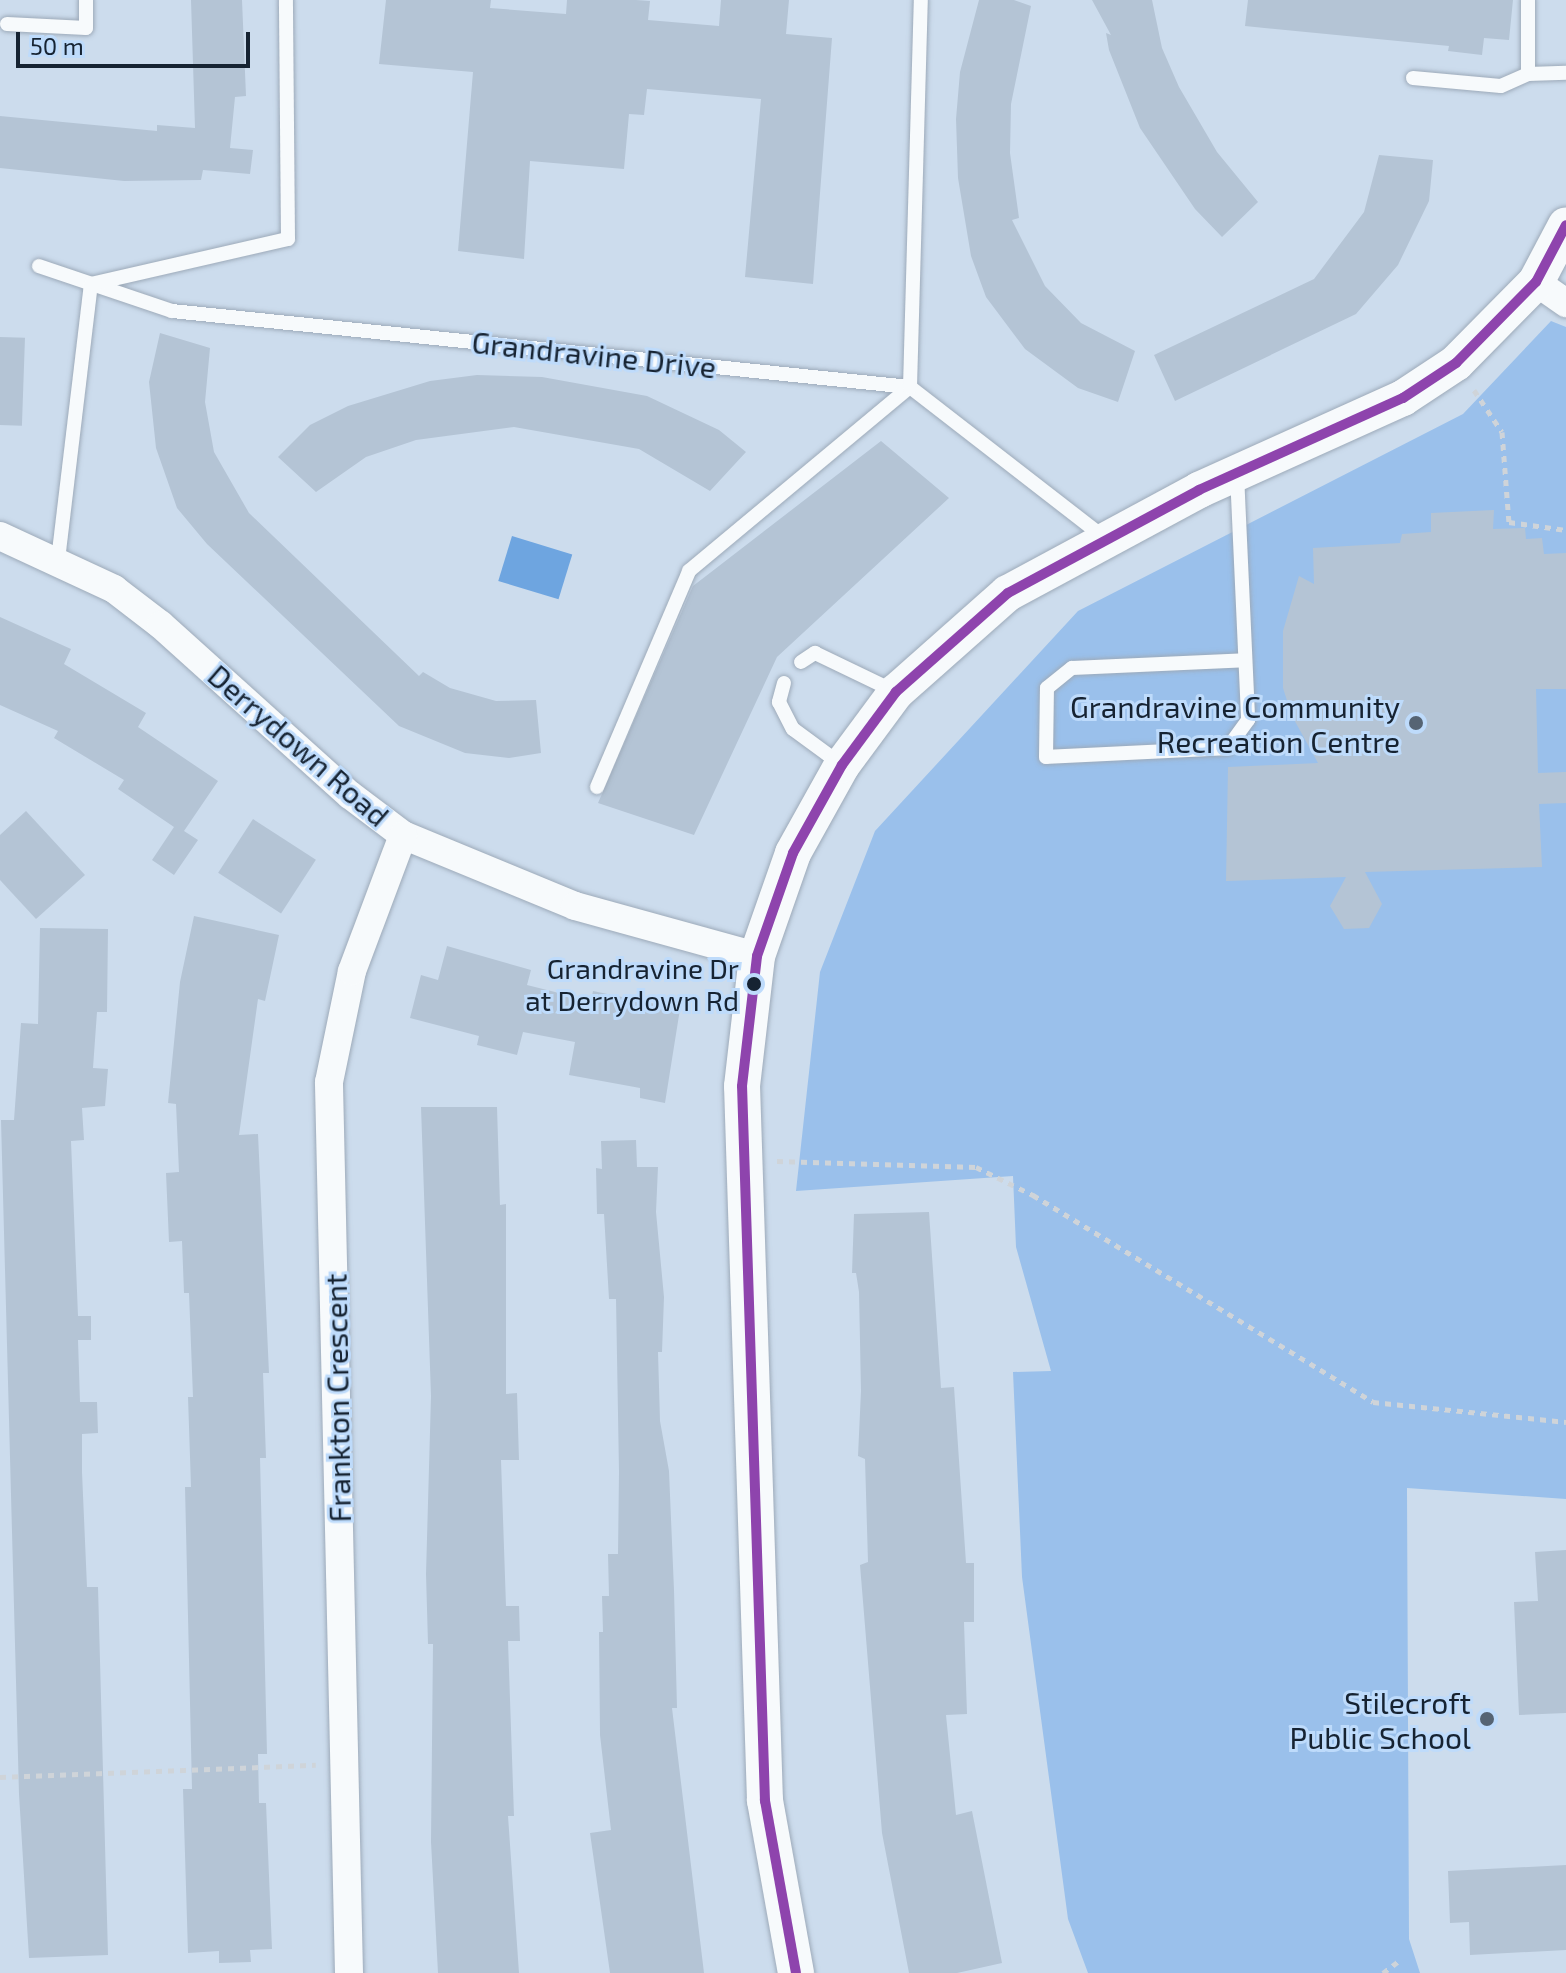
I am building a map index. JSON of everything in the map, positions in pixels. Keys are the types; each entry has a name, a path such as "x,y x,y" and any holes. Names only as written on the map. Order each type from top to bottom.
{"street":[{"path":"796,1973 765,1801 743,1161 745,1027 757,956 793,853 842,765 896,692 1008,593 1237,473 1403,398 1456,363 1536,282 1566,225"},
{"path":"1536,282 1566,303"},
{"name":"Derrydown Road","path":"0,536 58,560 114,589 161,625 350,795 403,835 575,906 757,956"},
{"name":"Frankton Crescent","path":"349,1973 329,1082 352,971 403,835"}],"lane":[{"path":"7,24 86,28 86,0"},
{"path":"58,560 91,284 288,239 286,0"},
{"path":"597,787 689,571 910,387 921,0"},
{"path":"1528,0 1528,74"},
{"path":"1413,78 1501,86 1528,74 1566,73"},
{"name":"Grandravine Drive","path":"39,266 172,311 910,387"},
{"path":"910,387 1106,539"},
{"path":"1237,473 1248,720 1228,748 1046,757 1047,688 1072,668 1245,660"},
{"path":"801,662 815,653 896,692"},
{"path":"784,683 779,702 793,729 842,765"}],"path":[{"path":"1456,363 1502,432 1509,522 1566,530"},
{"path":"743,1161 976,1167 1033,1195 1373,1402 1566,1422"},
{"path":"0,1777 345,1764"},
{"path":"1383,1973 1400,1960"}],"shaded area":[{"path":"1551,321 1566,327 1566,1499 1407,1488 1409,1939 1420,1973 1088,1973 1068,1919 1022,1577 1013,1372 1051,1371 1016,1247 1013,1176 796,1191 820,972 875,831 1078,611 1463,414"},
{"path":"512,536 572,554 559,599 498,581"}],"building":[{"path":"191,0 242,0 246,96 235,97 230,148 253,150 250,174 203,170 201,180 124,181 0,168 0,116 157,131 157,125 195,128"},
{"path":"386,0 491,0 490,8 566,14 567,0 650,1 648,20 719,26 721,0 789,0 786,34 832,38 813,284 745,277 761,99 647,89 644,115 629,114 624,169 530,161 524,259 458,251 473,72 379,64"},
{"path":"979,0 1014,0 1031,6 1011,104 1010,153 1019,218 1012,220 1045,286 1081,323 1135,351 1118,402 1078,388 1025,349 986,297 971,256 958,178 956,119 960,72"},
{"path":"1092,0 1152,0 1162,48 1179,87 1217,152 1258,202 1222,237 1195,209 1140,128 1109,50 1106,33 1111,35"},
{"path":"1248,0 1513,0 1509,40 1484,38 1482,55 1448,51 1449,46 1245,26"},
{"path":"1379,155 1433,160 1429,201 1398,265 1356,314 1175,401 1154,355 1314,279 1364,212"},
{"path":"160,333 210,348 205,402 214,452 249,513 419,676 423,672 450,688 496,701 536,700 541,753 509,758 465,753 399,726 207,544 177,508 156,448 149,382"},
{"path":"0,337 25,338 22,426 0,425"},
{"path":"477,375 542,377 647,396 719,430 746,452 710,491 639,449 514,427 416,440 366,457 316,492 278,457 310,425 348,406 430,381"},
{"path":"881,441 949,498 777,657 694,835 598,803 693,586"},
{"name":"Grandravine Community Recreation Centre","path":"1494,510 1493,529 1525,528 1526,539 1542,538 1544,554 1566,553 1566,689 1536,689 1538,773 1566,772 1566,803 1539,804 1542,867 1365,872 1382,904 1369,928 1344,929 1330,906 1346,877 1226,881 1228,767 1318,763 1292,716 1283,688 1283,631 1299,576 1314,584 1313,548 1400,543 1402,534 1431,532 1431,513"},
{"path":"0,617 71,649 64,664 146,713 138,727 218,781 184,831 198,840 174,875 152,860 174,827 118,789 124,780 54,738 58,731 0,705"},
{"path":"26,811 85,875 36,919 0,880 0,835"},
{"path":"253,819 316,860 281,914 218,873"},
{"path":"194,916 279,935 265,1001 258,999 239,1135 258,1134 269,1373 263,1373 266,1458 260,1458 267,1754 258,1754 259,1803 266,1803 272,1949 250,1950 251,1962 219,1963 219,1951 188,1953 183,1789 192,1789 185,1487 191,1487 188,1397 193,1397 189,1293 184,1293 182,1241 169,1242 166,1173 179,1172 176,1104 168,1103 180,982"},
{"path":"40,928 108,929 107,1012 97,1012 93,1068 108,1069 105,1106 82,1108 84,1140 71,1141 78,1316 91,1316 91,1340 78,1340 80,1402 97,1402 98,1433 82,1434 82,1472 87,1587 98,1587 108,1955 29,1958 19,1794 1,1120 14,1120 21,1023 38,1024"},
{"path":"447,946 531,970 527,985 591,1001 593,991 680,1009 665,1103 640,1098 640,1088 569,1075 575,1042 523,1032 517,1055 477,1045 479,1036 410,1018 421,975 438,980"},
{"path":"421,1107 497,1107 500,1205 506,1204 506,1394 517,1393 519,1460 501,1460 506,1606 519,1606 520,1641 508,1641 514,1816 508,1816 519,1973 438,1973 431,1842 433,1644 428,1644 426,1574 431,1396"},
{"path":"636,1140 637,1167 658,1167 656,1212 664,1297 662,1352 658,1352 660,1421 669,1471 674,1590 677,1708 672,1708 704,1973 610,1973 590,1833 611,1830 600,1735 599,1632 603,1632 602,1596 609,1596 608,1554 618,1554 619,1472 616,1299 609,1299 604,1214 597,1214 596,1168 602,1169 601,1141"},
{"path":"929,1212 941,1388 954,1387 966,1563 974,1563 974,1622 964,1622 967,1714 946,1715 956,1815 972,1811 1002,1963 957,1973 909,1973 882,1833 860,1565 868,1562 865,1459 858,1456 861,1391 859,1292 856,1273 852,1273 854,1214"},
{"path":"1566,1550 1566,1713 1519,1715 1514,1602 1538,1601 1535,1552"},
{"path":"1566,1865 1566,1950 1470,1955 1469,1922 1450,1923 1448,1871"}],"transit line":[{"path":"796,1973 765,1801 742,1086 757,956 793,853 842,765 896,692 1008,593 1199,490 1403,398 1456,363 1536,282 1566,225"}],"place":[{"name":"Grandravine Community Recreation Centre","path":"1416,723"},
{"name":"Grandravine Dr at Derrydown Rd","path":"754,984"},
{"name":"Stilecroft Public School","path":"1487,1719"}]}
